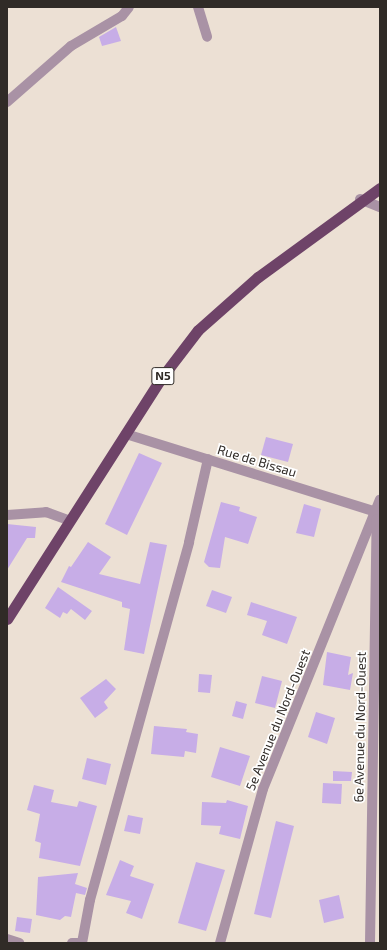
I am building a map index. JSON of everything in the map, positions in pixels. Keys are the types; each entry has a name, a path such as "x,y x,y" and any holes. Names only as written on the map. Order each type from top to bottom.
{"highway":[{"name":"N5","path":"7,619 68,520 126,434 159,381 198,330 258,277 360,199 380,188"}],"street":[{"path":"7,102 71,46 122,16 129,7"},
{"path":"198,7 207,38"},
{"path":"360,199 380,206"},
{"name":"Rue de Bissau","path":"126,434 379,512"},
{"path":"72,943 82,943 90,900 189,542 208,459"},
{"path":"379,512 380,500"},
{"path":"7,515 46,512 68,520"},
{"name":"6e Avenue du Nord-Ouest","path":"370,943 375,907 379,512"},
{"name":"5e Avenue du Nord-Ouest","path":"220,943 263,789 379,512"},
{"path":"7,940 19,943"}],"building":[{"path":"116,27 121,41 102,46 99,37"},
{"path":"266,437 293,444 288,462 261,455"},
{"path":"139,453 162,463 127,535 105,524"},
{"path":"221,502 240,507 239,511 257,517 248,544 225,537 220,568 209,567 204,562"},
{"path":"304,504 321,509 314,537 296,533"},
{"path":"7,524 36,527 35,538 27,538 7,570"},
{"path":"88,542 111,557 99,574 140,584 150,542 167,545 144,654 124,650 130,609 122,607 122,602 61,582 69,566 71,567"},
{"path":"58,587 92,611 85,620 71,609 67,614 63,612 60,618 45,608"},
{"path":"212,590 232,597 226,613 206,606"},
{"path":"251,602 297,617 287,644 262,635 267,621 247,615"},
{"path":"327,652 351,657 348,675 353,673 350,690 323,685"},
{"path":"199,674 212,675 210,693 198,692"},
{"path":"262,676 282,681 275,708 255,703"},
{"path":"106,679 116,689 104,702 108,708 95,718 80,698"},
{"path":"236,701 247,704 243,719 232,716"},
{"path":"316,712 335,718 327,744 308,737"},
{"path":"154,726 187,729 186,732 198,734 196,753 185,751 184,757 151,754"},
{"path":"220,747 250,756 240,786 211,777"},
{"path":"87,758 111,764 106,785 82,779"},
{"path":"333,771 352,772 351,781 333,781"},
{"path":"323,783 342,784 341,804 322,803"},
{"path":"34,785 54,790 51,802 77,807 79,801 97,806 80,866 39,858 41,843 35,841 40,814 27,810"},
{"path":"227,800 248,806 240,839 219,834 221,826 201,825 202,802 226,803"},
{"path":"128,815 143,818 140,834 124,831"},
{"path":"276,821 294,826 271,918 254,914"},
{"path":"120,860 134,866 130,876 154,884 142,919 126,913 131,901 106,895"},
{"path":"196,862 225,870 206,931 178,923"},
{"path":"78,873 75,884 87,888 85,895 76,893 71,917 65,916 60,920 36,915 38,877"},
{"path":"339,895 344,918 324,923 319,900"},
{"path":"17,917 32,919 30,933 15,931"}]}
